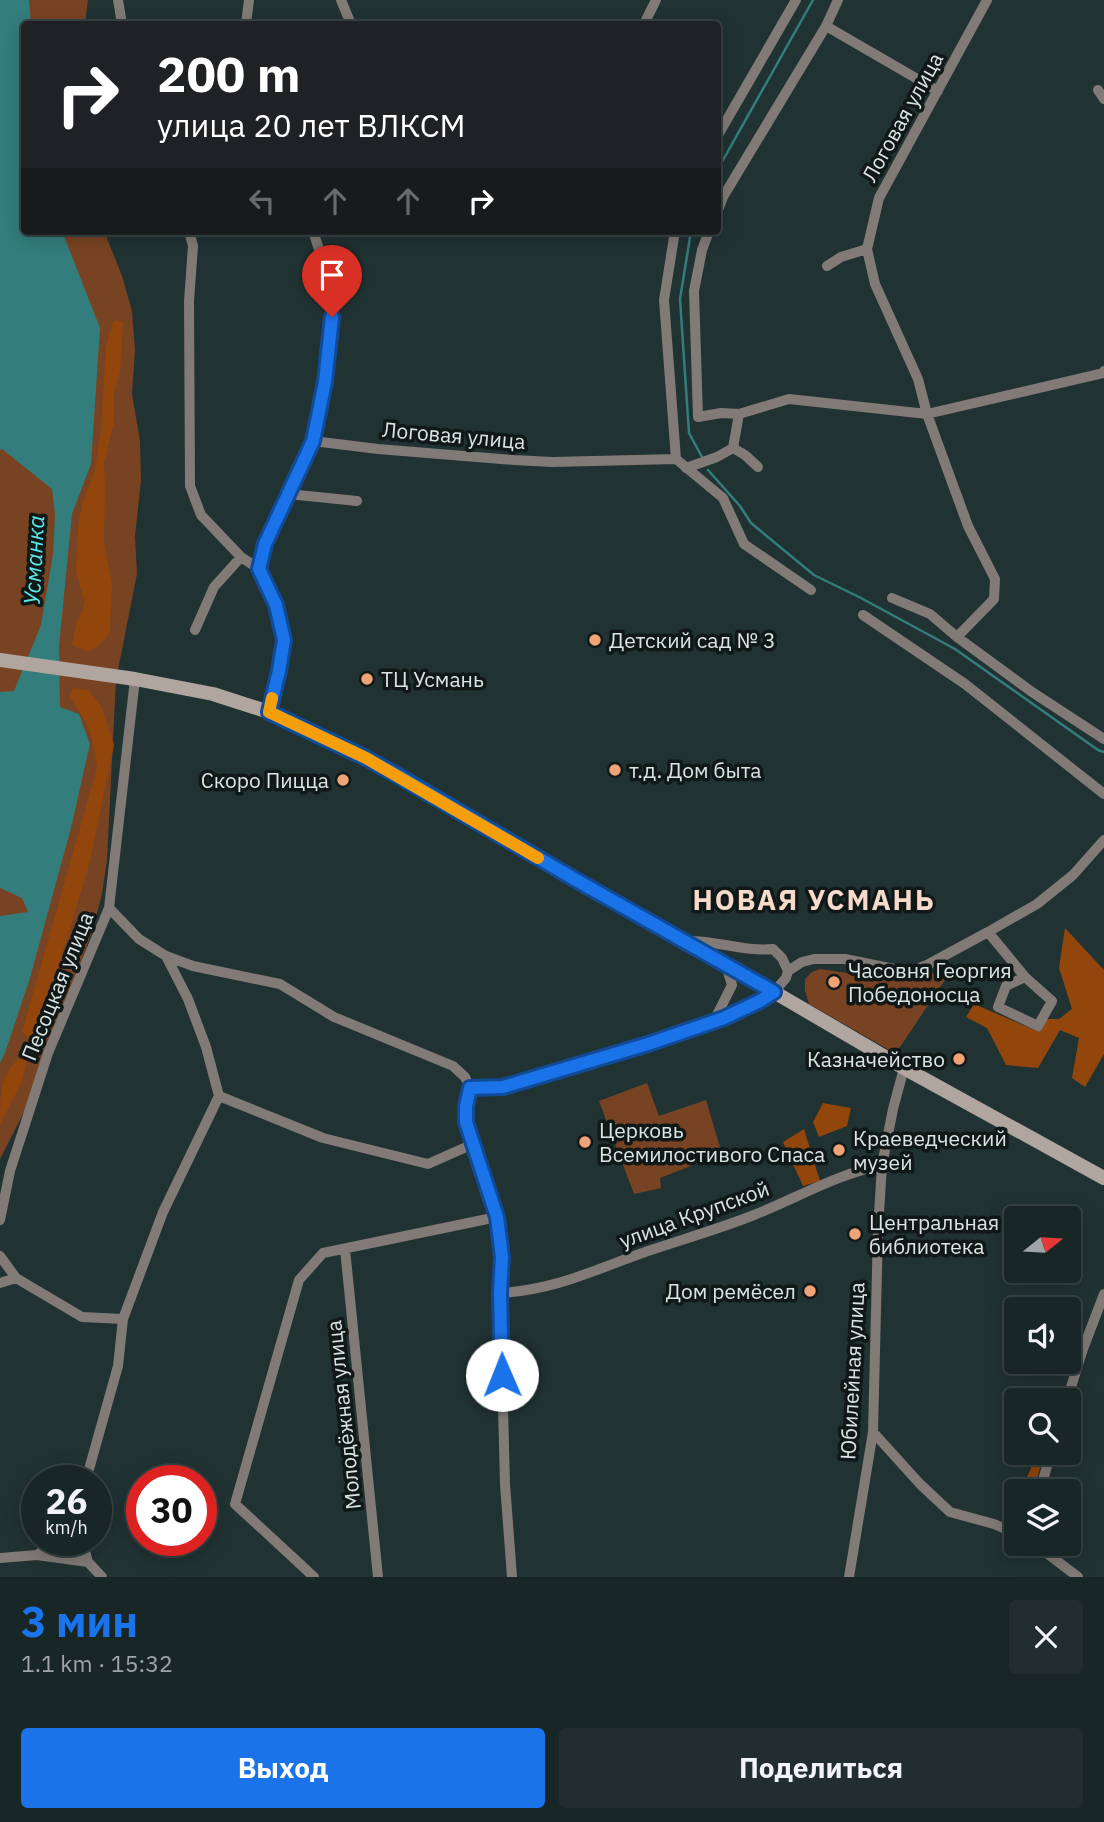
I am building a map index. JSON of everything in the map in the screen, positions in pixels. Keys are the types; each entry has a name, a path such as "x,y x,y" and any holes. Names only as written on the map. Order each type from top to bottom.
{"main road":[{"path":"0,660 130,678 213,694 269,712 402,778 904,1068 1104,1178"}],"street":[{"path":"118,0 122,21"},
{"path":"246,21 249,0"},
{"path":"341,0 350,21"},
{"path":"646,21 656,0"},
{"path":"721,130 796,0"},
{"path":"721,202 826,26 838,0"},
{"name":"Логовая улица","path":"957,637 994,599 995,579 968,526 927,414 918,379 875,284 867,249 879,198 987,0"},
{"path":"826,26 938,91"},
{"path":"190,235 193,246 188,301 190,486 201,515 241,557 259,569 276,605 284,640 269,712"},
{"path":"259,569 265,544 313,441 325,382 332,317 328,276 314,235"},
{"path":"674,235 664,300 676,459 723,498 744,544 811,590"},
{"path":"708,235 694,291 698,417 721,413 739,414 789,399 927,414 1104,371"},
{"path":"827,266 841,257 867,249"},
{"path":"733,448 739,414"},
{"name":"Логовая улица","path":"313,441 378,449 552,462 676,459"},
{"path":"686,467 717,457 733,448"},
{"path":"733,448 758,467"},
{"path":"288,494 357,501"},
{"path":"195,629 214,587 241,557"},
{"path":"892,598 930,614 1032,692 1104,739"},
{"path":"863,615 965,684 1104,794"},
{"name":"Песоцкая улица","path":"0,1220 10,1171 48,1053 110,906 130,678"},
{"path":"788,971 802,962 814,959 845,959 909,972 927,965 1037,904 1073,874 1104,840"},
{"path":"110,906 139,939 166,956 193,966 280,984 334,1017 453,1066 465,1077 470,1088 466,1122 497,1217 502,1257 500,1293 505,1484 512,1577"},
{"path":"989,932 1025,977 1052,1001 1038,1026 998,1007 1006,986 1025,977"},
{"path":"470,1088 503,1087 648,1044 760,1001 774,992 786,978 788,971 782,958 773,949 757,951 702,940 683,941"},
{"path":"90,1465 118,1366 123,1319 163,1212 219,1096 206,1046 188,999 166,956"},
{"path":"713,1021 732,985 726,965"},
{"path":"882,1165 904,1068"},
{"path":"219,1096 323,1138 428,1164 473,1144"},
{"name":"улица Крупской","path":"500,1293 551,1286 585,1275 638,1254 752,1216 858,1170 882,1165"},
{"name":"Юбилейная улица","path":"849,1577 873,1432 882,1165"},
{"path":"314,1577 235,1504 299,1280 323,1253 497,1217"},
{"name":"Молодёжная улица","path":"345,1249 379,1577"},
{"path":"0,1255 16,1278 82,1317 123,1319"},
{"path":"0,1283 16,1278"},
{"path":"1071,1388 1104,1294"},
{"path":"873,1432 920,1484 950,1512 1004,1528"},
{"path":"0,1558 25,1556"},
{"path":"44,1556 88,1562"},
{"path":"86,1556 88,1562 102,1577"},
{"path":"1051,1556 1078,1577"}],"shaded area":[{"path":"0,0 88,0 85,21 21,21 21,235 106,235 122,276 132,311 135,350 132,394 140,441 141,480 135,536 137,574 116,680 107,860 102,894 92,932 25,1110 0,1159"},
{"path":"114,320 123,322 120,372 114,392 114,422 104,463 104,544 112,583 110,631 104,641 89,652 72,645 85,603 76,572 78,527 82,504 95,470 101,429 106,345"},
{"path":"73,688 88,690 101,706 114,745 89,865 37,1038 29,1038 22,1032 97,768 89,731 70,697"},
{"path":"1065,928 1104,970 1104,1054 1085,1087 1072,1078 1079,1038 1060,1030 1038,1068 1006,1065 987,1028 966,1017 974,1004 1037,1031 1047,1019 1059,1019 1072,1009 1059,968"},
{"path":"820,969 887,979 951,971 898,1050 891,1051 809,1004 805,979"},
{"path":"29,1052 22,1081 0,1124 0,1102 7,1073 19,1058"},
{"path":"647,1083 659,1116 706,1100 722,1154 660,1178 661,1188 634,1194 599,1101"},
{"path":"823,1103 851,1108 847,1126 819,1137 813,1122"},
{"path":"804,1129 820,1181 803,1186 783,1142"},
{"path":"1032,1465 1041,1465 1037,1479 1026,1479"}],"water":[{"name":"Усманка","path":"0,0 29,0 31,21 21,21 21,235 64,235 100,328 91,464 72,514 59,646 60,707 79,714 90,744 71,828 30,978 0,1063 0,916 28,912 22,898 0,888 0,692 14,691 41,625 53,554 55,515 52,489 0,450"}],"waterway":[{"path":"721,164 813,0"},
{"path":"690,235 680,299 689,433 702,457"},
{"path":"708,470 740,506 751,523 814,575 955,649 1104,752"}],"slow traffic":[{"path":"272,698 269,712 366,758 538,858"}],"place":[{"name":"Детский сад № 3","path":"595,640"},
{"name":"ТЦ Усмань","path":"367,679"},
{"name":"т.д. Дом быта","path":"615,770"},
{"name":"Скоро Пицца","path":"343,780"},
{"name":"Часовня Георгия Победоносца","path":"834,982"},
{"name":"Казначейство","path":"959,1059"},
{"name":"Церковь Всемилостивого Спаса","path":"585,1142"},
{"name":"Краеведческий музей","path":"839,1150"},
{"name":"Центральная библиотека","path":"855,1234"},
{"name":"Дом ремёсел","path":"810,1291"}],"district":[{"name":"НОВАЯ УСМАНЬ","path":"814,899"}],"route":[{"path":"332,317 325,382 313,441 265,544 259,569 276,605 284,640 269,712 366,758 774,992 724,1018 648,1044 503,1087 470,1088 466,1122 497,1217 502,1257 502,1375"}]}
